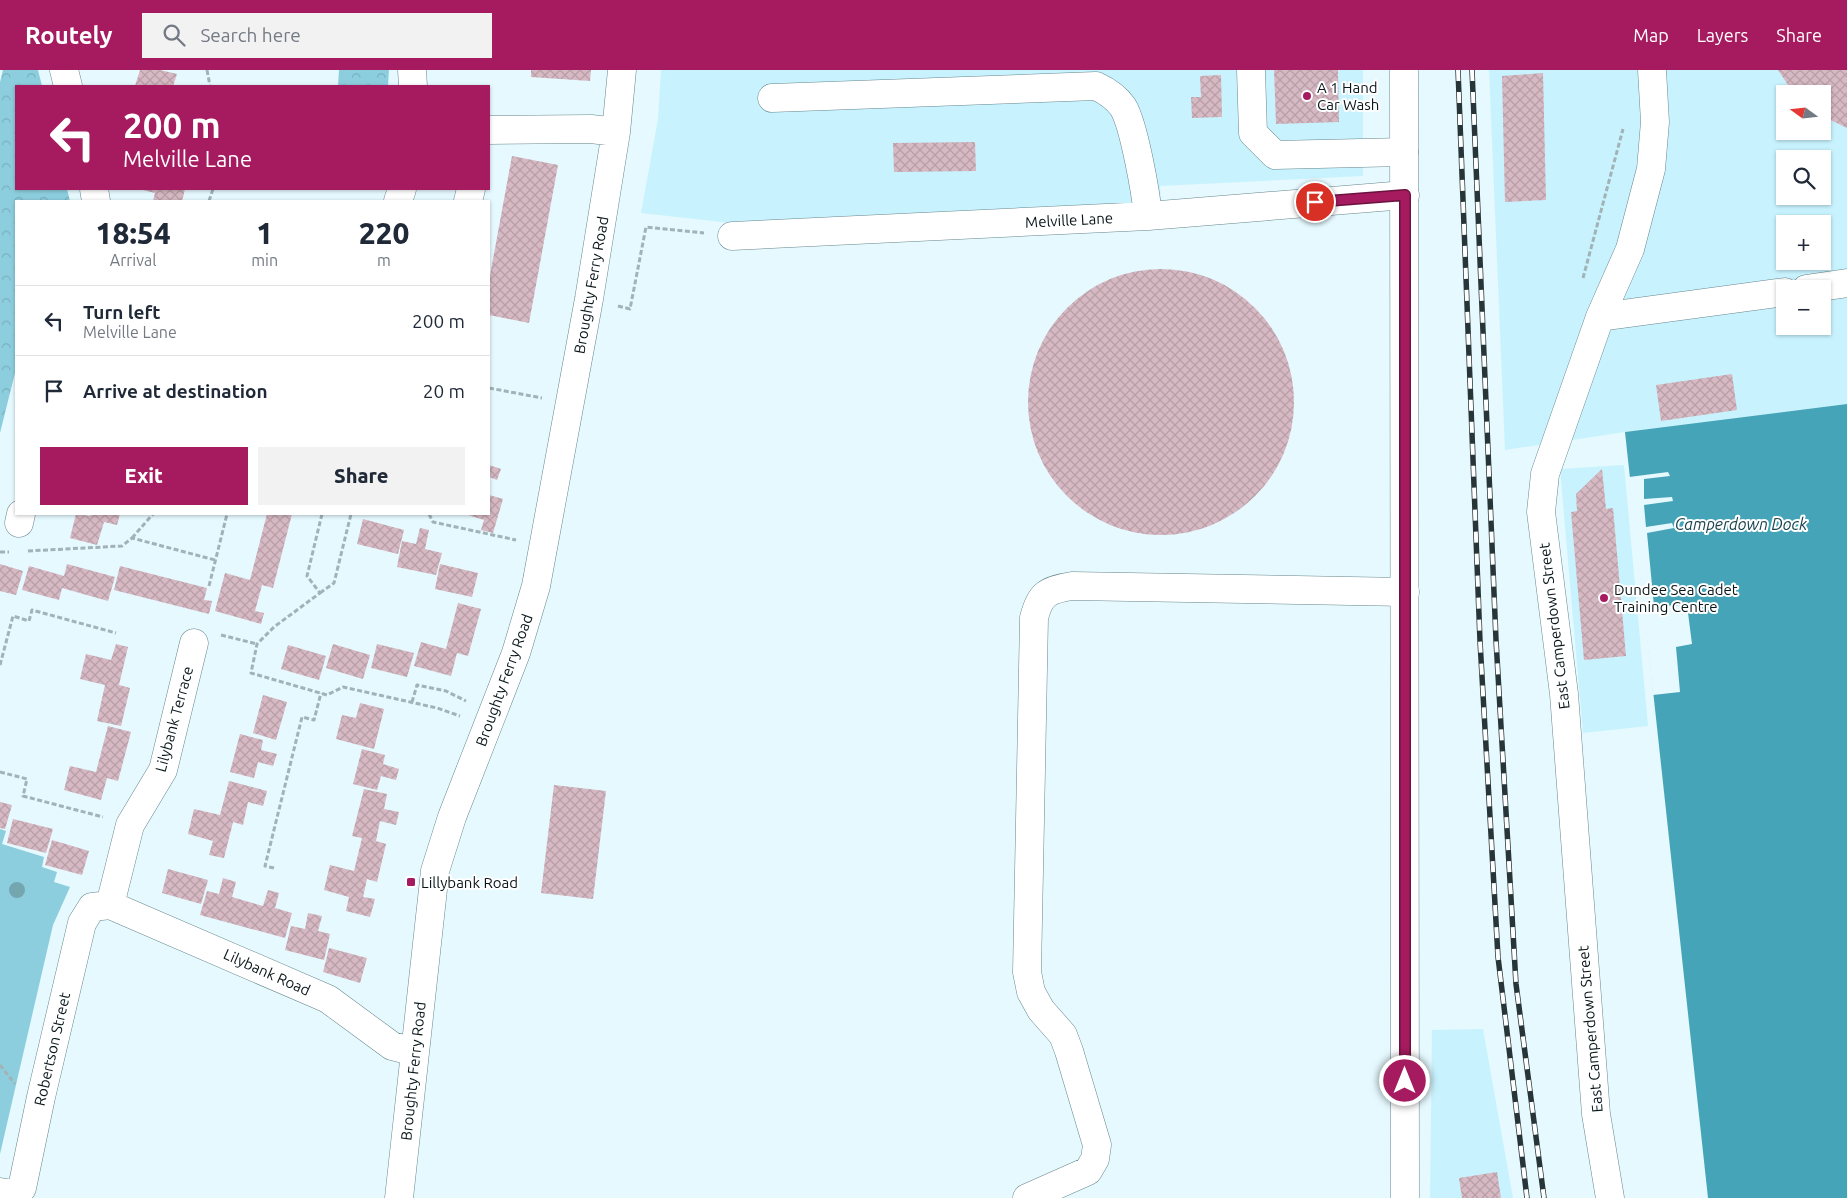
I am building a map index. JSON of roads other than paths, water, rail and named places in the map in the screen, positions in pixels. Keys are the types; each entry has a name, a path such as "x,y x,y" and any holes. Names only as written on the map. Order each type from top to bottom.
{"main road":[{"path":"64,70 68,85"},
{"path":"412,70 412,85"},
{"name":"Broughty Ferry Road","path":"400,1198 435,871 452,817 516,653 536,586 589,299 616,132 622,70"},
{"path":"1251,70 1253,133 1275,155 1404,152"},
{"path":"1404,70 1405,1198"},
{"name":"East Camperdown Street","path":"1610,1198 1596,1114 1564,694 1541,512 1545,474 1600,317 1630,249 1651,169 1655,122 1652,70"},
{"path":"772,98 1096,86 1114,96 1128,119 1147,201 1148,216"},
{"path":"490,130 591,129 616,132"},
{"name":"Melville Lane","path":"732,236 1148,216 1405,195"},
{"path":"1831,285 1847,283"},
{"path":"1600,317 1776,293"},
{"path":"1027,1198 1088,1171 1095,1159 1097,1145 1063,1035 1036,1001 1031,992 1027,972 1034,618 1039,601 1054,589 1072,586 1405,592"},
{"name":"Lilybank Terrace","path":"110,905 130,825 163,770 194,643"},
{"name":"Lilybank Road","path":"110,905 328,998 392,1046 415,1052"},
{"name":"Robertson Street","path":"0,1192 12,1194 22,1188 40,1097 82,922 92,907 110,905"}],"water":[{"name":"Camperdown Dock","path":"1847,404 1847,1198 1708,1198 1625,432"}],"railway":[{"path":"1458,70 1480,641 1498,957 1527,1198"},
{"path":"1472,70 1496,640 1516,984 1544,1198"}],"place":[{"name":"A 1 Hand Car Wash","path":"1307,96"},
{"name":"Dundee Sea Cadet Training Centre","path":"1604,598"},
{"name":"Lillybank Road","path":"411,882"}]}
